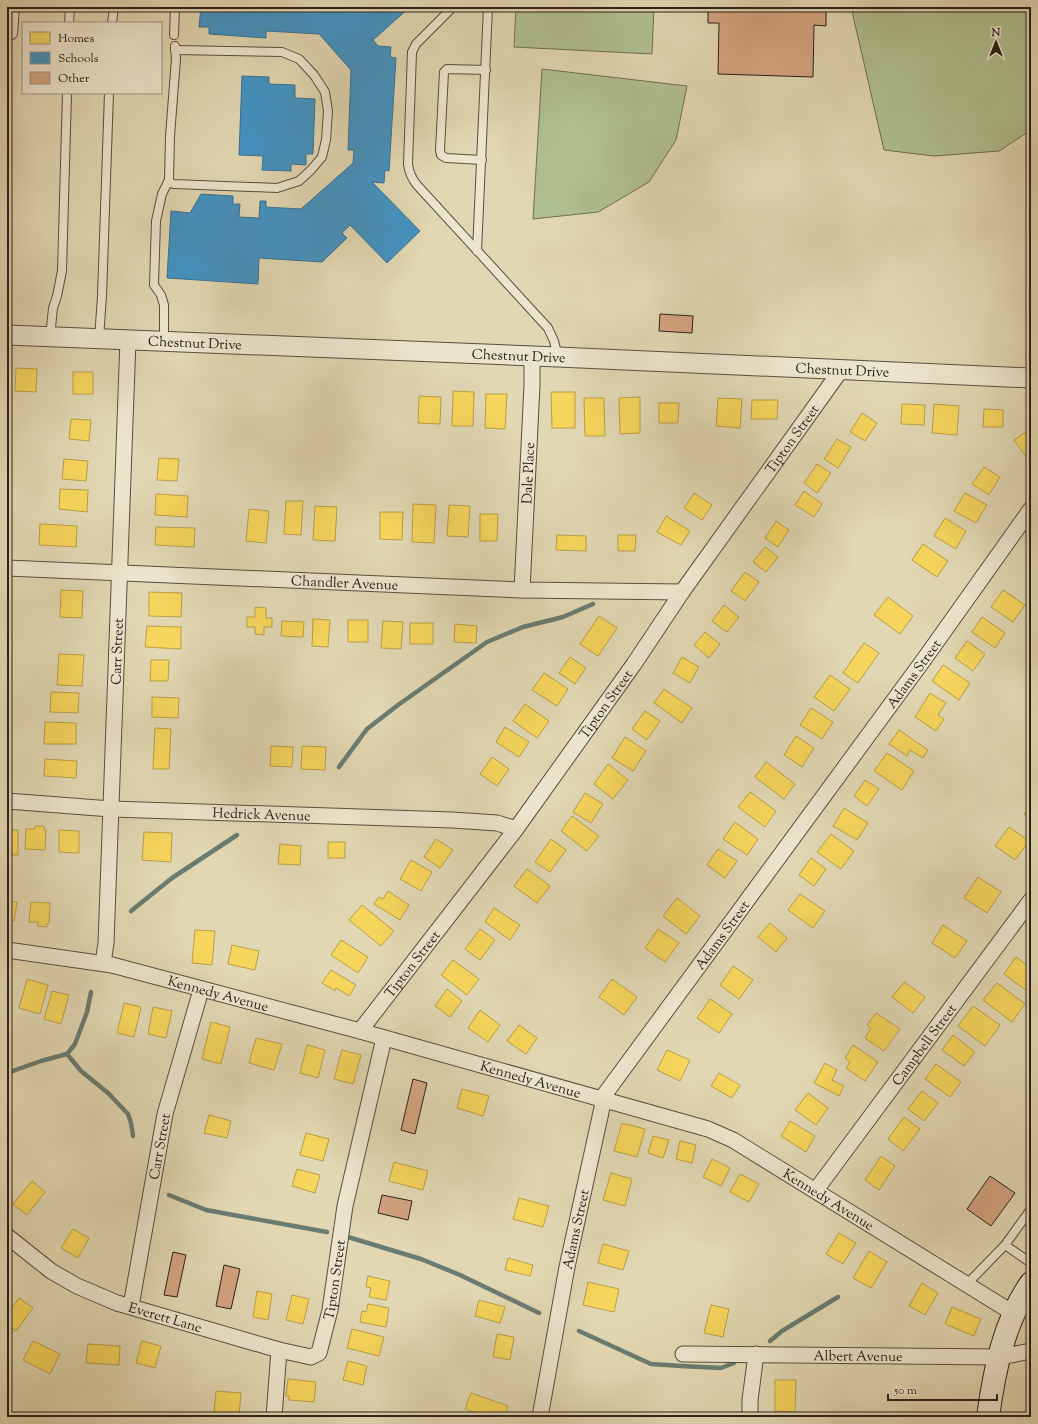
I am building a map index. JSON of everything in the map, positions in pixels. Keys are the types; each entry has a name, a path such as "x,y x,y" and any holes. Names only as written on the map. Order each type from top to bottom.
{"main road":[{"path":"988,1417 1000,1358 1013,1313 1031,1283"}],"street":[{"name":"Chestnut Drive","path":"7,335 1031,378"},
{"name":"Carr Street","path":"103,963 106,943 118,572 128,340"},
{"name":"Dale Place","path":"522,590 532,385 532,356"},
{"name":"Tipton Street","path":"360,1031 516,829 634,664 682,592 841,370"},
{"name":"Adams Street","path":"540,1417 567,1267 605,1094 924,658 1031,509"},
{"name":"Chandler Avenue","path":"7,568 522,590 682,592"},
{"name":"Hedrick Avenue","path":"7,801 111,809 452,820 497,823 516,829"},
{"name":"Campbell Street","path":"816,1190 1031,900"},
{"name":"Kennedy Avenue","path":"7,950 103,963 360,1031 708,1129 733,1140 816,1190 1013,1313"},
{"name":"Carr Street","path":"130,1306 165,1114 201,990"},
{"name":"Tipton Street","path":"324,1334 330,1310 345,1206 384,1038"},
{"name":"Everett Lane","path":"7,1236 51,1270 77,1286 118,1303 311,1358 319,1353 324,1334"},
{"path":"274,1417 279,1350"},
{"name":"Albert Avenue","path":"683,1354 1000,1358 1031,1351"},
{"path":"750,1417 750,1400 756,1354"}],"lane":[{"path":"7,38 13,34 15,7"},
{"path":"69,22 70,7"},
{"path":"112,22 114,7"},
{"path":"174,35 175,7"},
{"path":"453,7 416,44 412,52 408,164 412,179 548,328 554,341 558,357"},
{"path":"477,251 488,7"},
{"path":"164,341 164,305 154,284 156,221 162,194 168,182 176,59 175,48 282,52 299,59 314,75 325,92 328,111 326,140 322,156 311,170 299,181 277,188 174,184 168,182"},
{"path":"482,160 446,158 441,155 440,150 444,72 447,69 486,70"},
{"path":"50,337 53,308 58,296 62,271 67,94"},
{"path":"99,339 102,296 109,94"},
{"path":"967,1284 1005,1245 1031,1209"},
{"path":"1005,1245 1031,1263"}],"green space":[{"path":"516,7 654,7 652,54 514,47"},
{"path":"851,7 1031,7 1031,130 999,151 934,156 884,150"},
{"path":"542,69 687,86 676,140 649,182 598,212 533,219"}],"building: Homes":[{"path":"16,368 37,369 36,392 15,391"},
{"path":"73,372 93,372 93,394 73,394"},
{"path":"453,391 474,392 473,426 452,426"},
{"path":"551,392 575,392 575,428 552,428"},
{"path":"486,394 507,394 505,429 485,428"},
{"path":"419,396 441,397 440,424 418,423"},
{"path":"640,397 640,433 620,434 619,398"},
{"path":"584,398 604,398 605,436 585,436"},
{"path":"718,398 742,399 740,428 716,426"},
{"path":"752,400 778,400 777,419 751,419"},
{"path":"659,403 679,403 678,423 659,423"},
{"path":"902,404 925,405 924,425 901,424"},
{"path":"934,404 959,406 957,435 932,433"},
{"path":"984,409 1003,410 1003,427 983,427"},
{"path":"862,413 877,423 865,441 850,432"},
{"path":"71,419 91,420 89,441 69,439"},
{"path":"1031,428 1031,455 1027,458 1014,440"},
{"path":"837,439 851,447 838,468 824,459"},
{"path":"159,458 179,459 177,481 157,480"},
{"path":"64,459 88,461 86,481 62,479"},
{"path":"817,464 831,473 817,493 804,483"},
{"path":"984,467 1000,477 989,495 972,484"},
{"path":"60,489 88,490 87,512 59,509"},
{"path":"804,491 822,504 814,517 795,505"},
{"path":"694,493 712,505 702,520 684,508"},
{"path":"965,493 987,505 976,523 954,511"},
{"path":"156,494 188,496 187,517 155,515"},
{"path":"286,501 303,501 301,535 284,534"},
{"path":"413,504 436,505 434,543 412,542"},
{"path":"449,505 470,506 468,537 447,536"},
{"path":"315,506 337,507 335,541 313,540"},
{"path":"249,509 269,511 266,543 246,541"},
{"path":"380,512 403,512 402,540 380,539"},
{"path":"480,514 498,514 497,541 480,541"},
{"path":"666,516 690,531 681,545 657,532"},
{"path":"945,518 966,531 956,549 934,536"},
{"path":"776,521 789,530 778,547 765,538"},
{"path":"40,524 77,526 76,547 39,545"},
{"path":"156,527 195,528 194,547 155,545"},
{"path":"557,535 586,536 586,551 556,550"},
{"path":"618,535 636,535 635,551 618,551"},
{"path":"923,544 948,561 937,577 912,560"},
{"path":"765,547 778,557 766,572 753,562"},
{"path":"745,572 759,582 745,601 731,591"},
{"path":"61,590 83,591 82,618 60,617"},
{"path":"1003,590 1025,605 1013,622 991,607"},
{"path":"149,592 182,593 181,617 149,616"},
{"path":"888,597 913,616 900,634 874,615"},
{"path":"724,605 739,617 727,632 712,621"},
{"path":"255,607 266,608 266,618 272,618 272,627 264,627 264,635 255,634 255,627 247,627 247,617 255,617"},
{"path":"599,616 617,628 598,656 580,644"},
{"path":"982,617 1005,633 995,648 972,632"},
{"path":"313,619 330,620 328,647 312,646"},
{"path":"348,620 368,620 368,642 348,642"},
{"path":"282,621 304,622 303,637 281,636"},
{"path":"383,621 403,622 401,649 381,648"},
{"path":"410,623 433,623 433,644 410,644"},
{"path":"455,624 477,626 476,643 454,642"},
{"path":"147,626 181,627 181,649 145,647"},
{"path":"705,632 720,644 709,658 694,645"},
{"path":"967,641 985,654 973,671 955,658"},
{"path":"864,643 879,653 858,683 843,673"},
{"path":"59,654 84,655 82,686 57,685"},
{"path":"570,657 586,668 575,684 559,673"},
{"path":"682,657 699,667 690,683 673,673"},
{"path":"151,660 169,660 168,681 150,681"},
{"path":"943,665 970,683 959,700 932,681"},
{"path":"544,673 568,689 557,706 532,690"},
{"path":"830,675 850,689 834,711 814,697"},
{"path":"664,689 692,708 682,723 654,703"},
{"path":"51,692 79,693 78,713 50,712"},
{"path":"930,693 946,703 938,715 944,719 936,731 915,717"},
{"path":"152,697 179,698 178,718 152,717"},
{"path":"525,704 549,721 537,738 513,721"},
{"path":"811,708 833,722 822,739 800,725"},
{"path":"645,711 660,721 647,740 632,729"},
{"path":"45,722 76,723 76,744 44,744"},
{"path":"505,727 529,742 519,757 496,742"},
{"path":"155,728 171,729 169,769 153,769"},
{"path":"899,730 928,750 923,758 910,750 907,756 889,744"},
{"path":"796,736 814,748 802,767 784,755"},
{"path":"625,737 646,751 633,771 612,758"},
{"path":"271,746 293,747 292,767 270,766"},
{"path":"302,746 326,747 325,770 301,769"},
{"path":"887,753 914,771 902,790 874,771"},
{"path":"492,757 509,769 497,786 480,774"},
{"path":"45,759 77,761 76,778 44,776"},
{"path":"766,762 795,784 784,799 755,777"},
{"path":"608,764 628,780 613,799 594,784"},
{"path":"865,780 879,789 867,806 854,796"},
{"path":"750,792 776,811 765,827 738,807"},
{"path":"585,793 603,804 591,823 573,812"},
{"path":"1031,806 1031,821 1024,814"},
{"path":"844,808 868,823 857,840 833,826"},
{"path":"572,816 599,836 587,851 561,831"},
{"path":"735,822 758,839 747,855 723,839"},
{"path":"35,826 44,826 44,830 46,830 45,850 25,849 26,829 35,829"},
{"path":"1009,827 1029,841 1015,860 995,846"},
{"path":"7,830 18,830 18,855 7,855"},
{"path":"59,830 79,831 79,853 59,852"},
{"path":"144,832 172,833 171,862 142,860"},
{"path":"831,834 854,851 841,869 817,852"},
{"path":"436,839 453,850 440,868 424,857"},
{"path":"551,839 566,850 550,872 535,862"},
{"path":"328,842 345,842 345,858 328,858"},
{"path":"280,844 301,846 300,865 278,864"},
{"path":"718,849 737,861 725,878 707,865"},
{"path":"811,858 826,869 814,886 799,875"},
{"path":"411,860 432,872 421,891 400,879"},
{"path":"527,869 550,886 537,903 514,886"},
{"path":"978,877 1001,892 987,913 964,898"},
{"path":"388,891 409,905 400,920 374,904 379,897 383,899"},
{"path":"800,894 825,911 813,928 788,910"},
{"path":"677,898 700,916 686,934 663,916"},
{"path":"7,900 17,902 14,921 7,919"},
{"path":"31,902 50,903 49,923 47,923 47,927 38,926 38,922 29,922"},
{"path":"362,905 394,931 381,946 349,920"},
{"path":"494,908 520,925 510,940 485,922"},
{"path":"770,923 787,938 776,952 758,937"},
{"path":"943,925 967,941 955,958 932,943"},
{"path":"480,929 495,940 480,960 465,949"},
{"path":"658,929 679,943 665,962 645,948"},
{"path":"195,930 215,931 212,965 192,963"},
{"path":"341,940 368,957 358,973 331,955"},
{"path":"232,945 259,951 255,970 228,964"},
{"path":"1016,957 1031,968 1031,994 1004,974"},
{"path":"453,960 479,979 467,995 441,975"},
{"path":"733,966 753,980 739,999 720,985"},
{"path":"331,970 356,985 349,996 336,988 335,991 322,983"},
{"path":"27,979 48,985 40,1014 19,1008"},
{"path":"612,979 637,997 624,1015 599,997"},
{"path":"904,982 925,997 913,1013 892,997"},
{"path":"997,983 1025,1004 1012,1022 983,1000"},
{"path":"447,989 462,1001 450,1017 435,1006"},
{"path":"52,991 69,995 61,1024 44,1019"},
{"path":"710,999 732,1014 719,1033 697,1018"},
{"path":"124,1003 141,1007 134,1037 117,1033"},
{"path":"973,1006 1000,1025 985,1046 958,1026"},
{"path":"153,1007 172,1011 166,1038 148,1034"},
{"path":"480,1010 500,1025 488,1042 468,1028"},
{"path":"876,1013 900,1029 884,1051 865,1038 871,1028 867,1025"},
{"path":"211,1022 230,1027 221,1064 202,1059"},
{"path":"519,1025 537,1038 526,1054 507,1041"},
{"path":"953,1035 975,1052 964,1066 942,1050"},
{"path":"256,1038 282,1044 274,1070 249,1063"},
{"path":"307,1045 325,1050 318,1078 300,1073"},
{"path":"853,1045 878,1062 865,1081 846,1068 850,1062 845,1058"},
{"path":"342,1050 361,1055 353,1084 334,1079"},
{"path":"667,1050 690,1060 680,1081 657,1070"},
{"path":"825,1063 837,1070 832,1080 844,1086 839,1096 814,1083"},
{"path":"936,1064 961,1082 950,1097 925,1079"},
{"path":"719,1073 740,1085 732,1098 711,1086"},
{"path":"462,1089 489,1096 483,1116 457,1108"},
{"path":"922,1091 938,1103 924,1121 908,1109"},
{"path":"808,1093 828,1108 816,1125 795,1110"},
{"path":"209,1115 231,1121 227,1138 204,1133"},
{"path":"904,1117 920,1129 903,1151 888,1139"},
{"path":"790,1121 815,1136 806,1152 781,1136"},
{"path":"622,1123 645,1129 637,1157 614,1151"},
{"path":"306,1133 329,1139 323,1161 300,1155"},
{"path":"653,1136 669,1140 663,1158 648,1153"},
{"path":"680,1141 696,1145 692,1163 676,1159"},
{"path":"881,1156 895,1166 879,1190 865,1180"},
{"path":"712,1159 730,1168 721,1186 703,1177"},
{"path":"394,1162 428,1171 423,1190 389,1181"},
{"path":"297,1169 320,1175 315,1193 292,1186"},
{"path":"611,1173 632,1179 625,1206 603,1200"},
{"path":"740,1174 759,1184 749,1202 730,1192"},
{"path":"32,1181 45,1192 27,1215 13,1204"},
{"path":"519,1198 549,1206 543,1227 513,1219"},
{"path":"73,1229 89,1238 78,1258 61,1248"},
{"path":"839,1233 856,1243 843,1264 826,1254"},
{"path":"603,1244 629,1251 623,1270 598,1263"},
{"path":"869,1251 887,1262 871,1288 853,1278"},
{"path":"508,1258 533,1265 530,1276 505,1270"},
{"path":"368,1276 390,1281 386,1300 369,1297 371,1288 366,1287"},
{"path":"588,1282 619,1289 614,1312 583,1305"},
{"path":"922,1283 938,1293 925,1315 909,1306"},
{"path":"257,1291 272,1294 268,1320 253,1317"},
{"path":"292,1295 309,1299 303,1324 286,1320"},
{"path":"19,1298 33,1308 16,1331 7,1324 7,1315"},
{"path":"479,1300 505,1307 500,1323 475,1316"},
{"path":"368,1304 389,1308 386,1327 360,1322 362,1311 366,1312"},
{"path":"711,1305 729,1309 723,1337 704,1333"},
{"path":"952,1307 981,1319 974,1336 945,1324"},
{"path":"352,1329 384,1337 379,1356 347,1348"},
{"path":"497,1334 514,1337 510,1360 493,1357"},
{"path":"33,1341 60,1354 50,1374 23,1360"},
{"path":"142,1341 161,1346 155,1368 136,1363"},
{"path":"88,1344 120,1346 119,1365 86,1363"},
{"path":"348,1361 367,1366 363,1385 343,1380"},
{"path":"288,1379 316,1382 314,1402 289,1400 289,1396 286,1396"},
{"path":"775,1380 796,1380 795,1412 775,1411"},
{"path":"216,1391 241,1393 239,1415 214,1413"},
{"path":"471,1393 508,1406 504,1417 490,1417 465,1409"}],"building: Schools":[{"path":"201,7 347,7 347,9 349,7 410,7 373,40 378,46 391,47 390,57 396,58 389,171 385,170 384,183 372,182 420,231 387,263 350,225 342,233 347,238 322,262 259,258 258,284 167,278 171,211 190,213 201,194 233,196 233,204 240,204 239,217 259,218 260,201 266,201 266,207 301,209 353,163 354,150 348,150 351,70 319,34 266,31 266,38 209,34 209,27 199,27"},
{"path":"242,76 269,77 269,84 295,85 295,98 315,99 313,154 306,154 306,165 291,164 291,171 262,170 263,156 239,155"}],"building: Other":[{"path":"708,7 826,7 826,26 814,25 813,77 718,74 719,23 708,23"},
{"path":"660,314 693,316 692,333 659,331"},
{"path":"413,1079 427,1083 415,1134 401,1130"},
{"path":"990,1176 1015,1193 991,1226 967,1209"},
{"path":"382,1195 412,1201 408,1220 378,1213"},
{"path":"173,1252 186,1255 177,1297 164,1295"},
{"path":"224,1265 240,1269 231,1309 216,1306"}],"waterway":[{"path":"339,767 367,729 398,705 487,642 523,627 563,617 593,604"},
{"path":"131,911 172,878 237,835"},
{"path":"7,1073 67,1054 75,1044 87,1012 91,992"},
{"path":"67,1054 81,1071 108,1093 128,1114 133,1136"},
{"path":"169,1195 206,1210 327,1232"},
{"path":"348,1237 421,1259 460,1275 539,1313"},
{"path":"770,1341 782,1331 838,1297"},
{"path":"579,1331 651,1364 721,1368 734,1363"}]}
